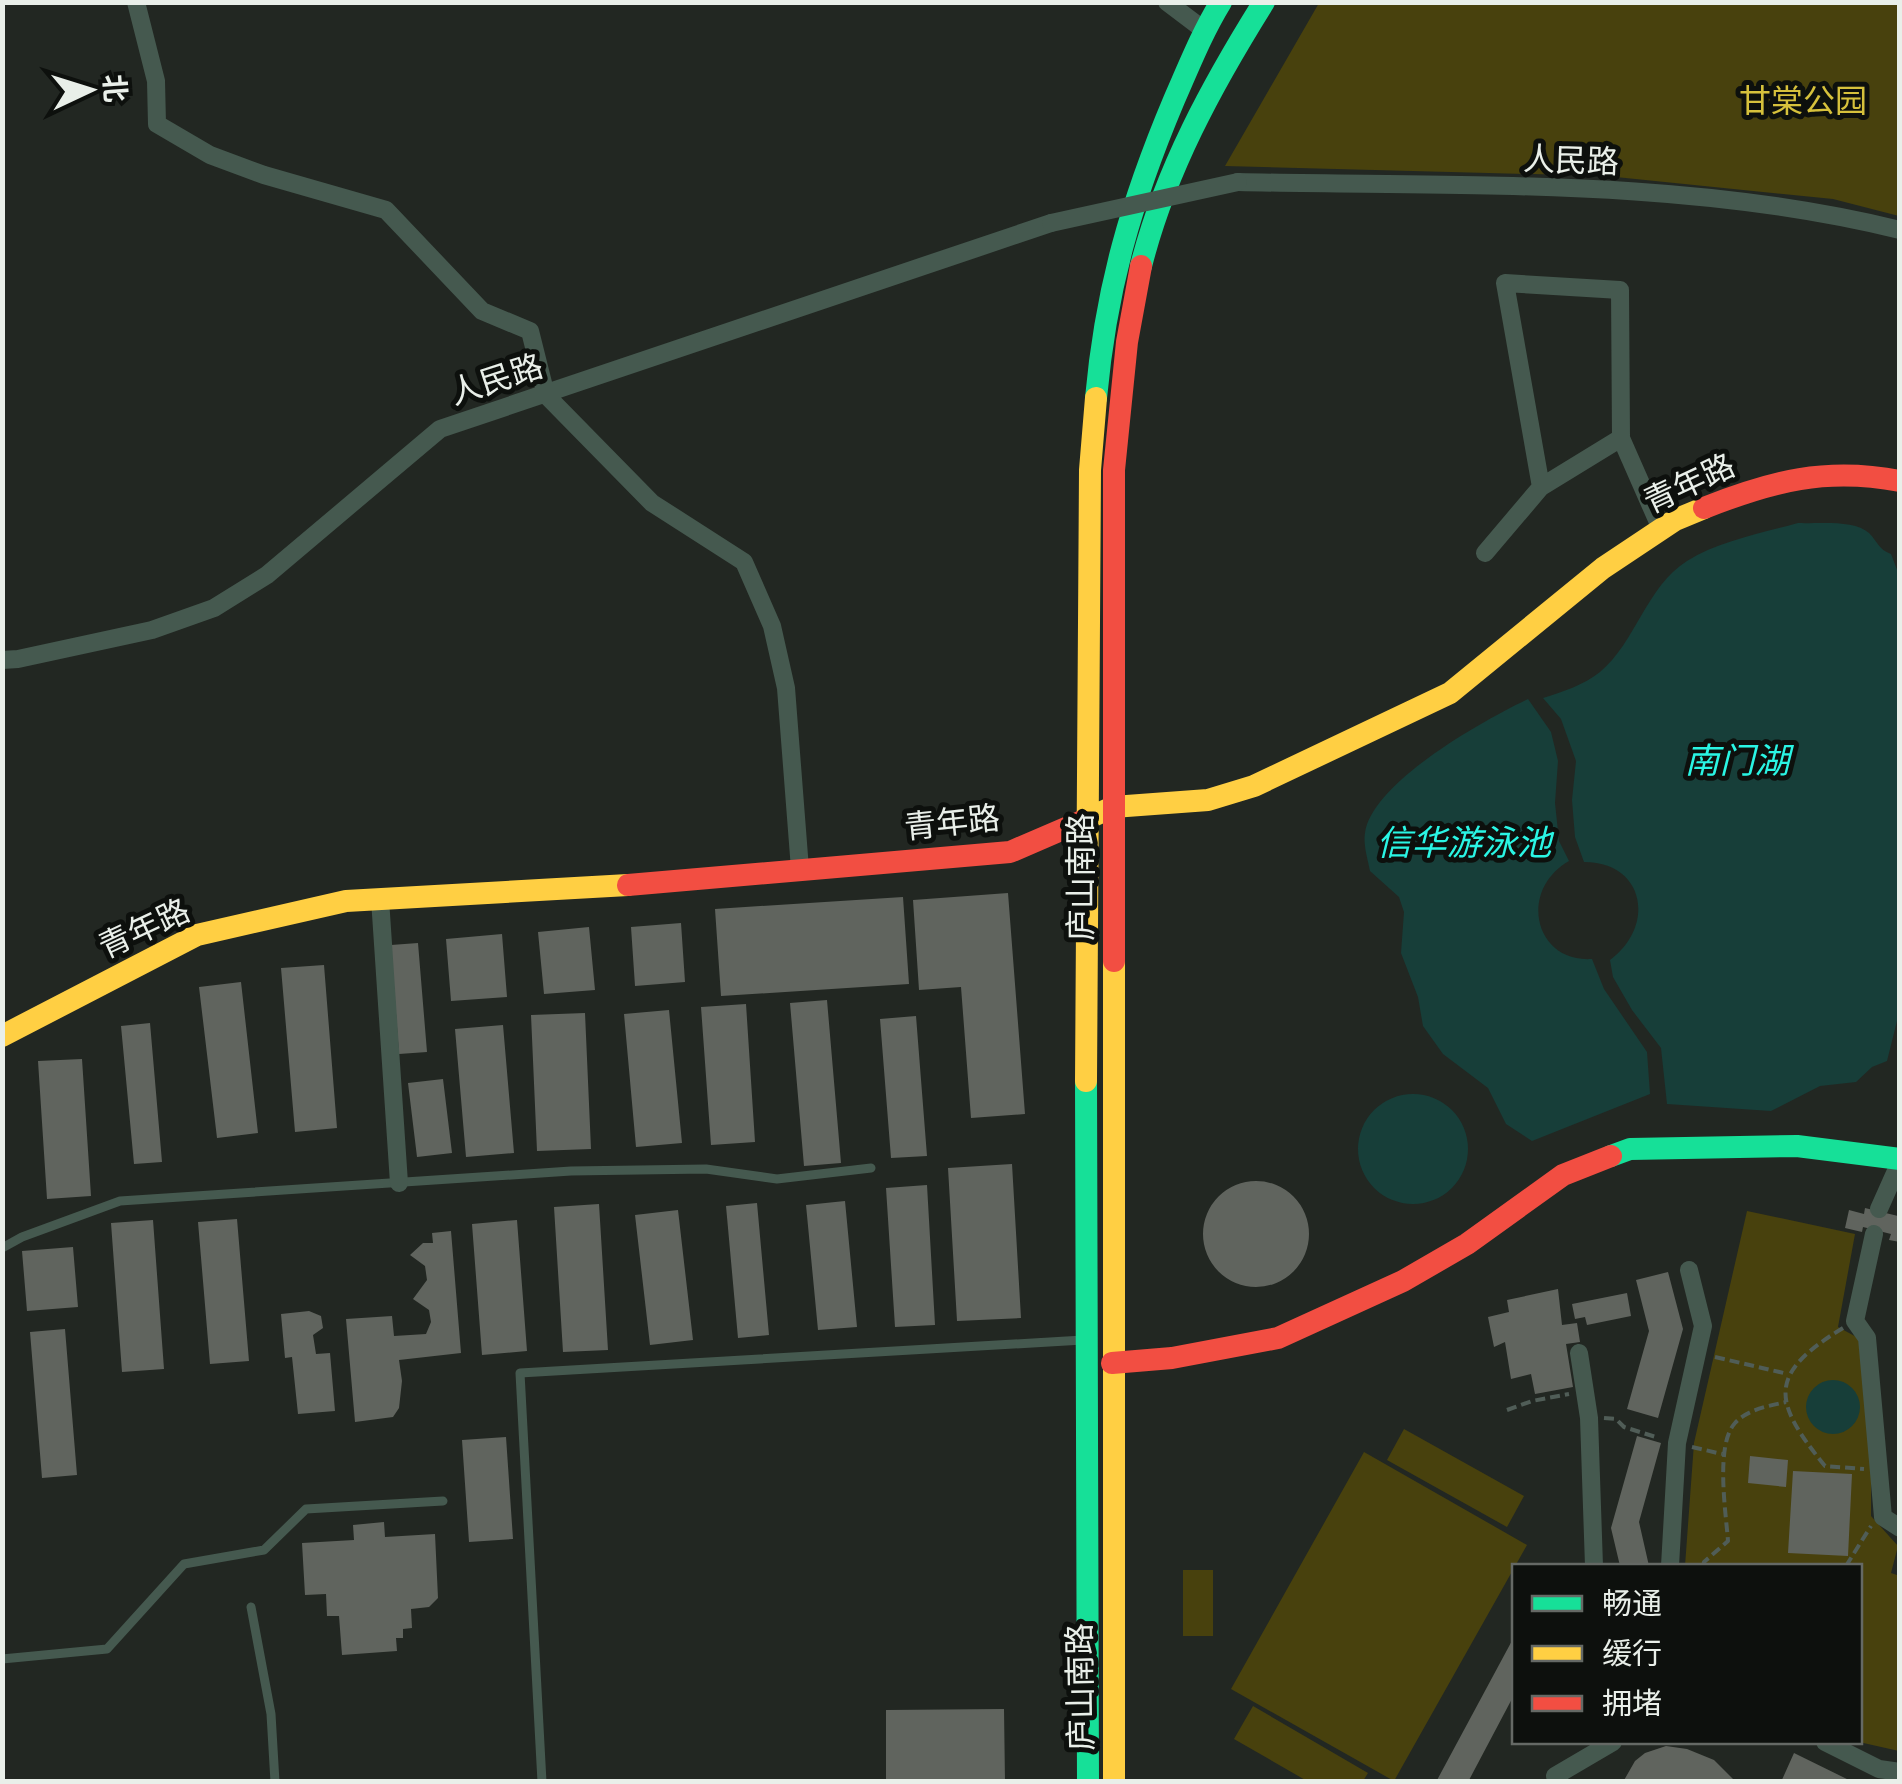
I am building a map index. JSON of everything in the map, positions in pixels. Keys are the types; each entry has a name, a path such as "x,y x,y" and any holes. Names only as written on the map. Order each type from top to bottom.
{"main road":[{"name":"庐山南路","path":"1088,1782 1090,470 1100,358 1116,262 1146,166 1204,30 1221,2"},
{"name":"庐山南路","path":"1114,1782 1114,470 1124,363 1142,262 1172,172 1240,40 1264,2"},
{"name":"青年路","path":"2,1036 198,935 346,901 710,880 1010,852 1113,807 1208,800 1254,786 1450,693 1603,568 1675,520 1762,484 1805,477 1869,475 1900,480"},
{"path":"1112,1364 1221,1350 1278,1338 1403,1281 1467,1244 1563,1175 1630,1149 1797,1146 1900,1160"}],"street":[{"path":"136,2 156,81 157,124 210,155 386,210 482,311 530,331 546,395 652,503 744,562 772,626 786,688 800,869"},
{"path":"1167,2 1204,30"},
{"name":"人民路","path":"2,660 152,630 214,608 267,575 440,429 1051,223 1238,182 1610,190 1824,212 1900,230"},
{"path":"1541,487 1504,283 1620,290 1620,438 1661,529"},
{"path":"1485,552 1541,487 1620,438"},
{"path":"380,899 399,1183"},
{"path":"1880,1209 1900,1160"},
{"path":"1874,1234 1855,1321 1866,1338 1883,1517 1900,1528"},
{"path":"1670,1564 1677,1443 1703,1326 1689,1270"},
{"path":"1579,1353 1589,1418 1594,1564"},
{"path":"1552,1780 1610,1744"},
{"path":"1830,1744 1879,1769 1900,1772"}],"lane":[{"path":"2,1248 22,1236 120,1201 571,1172 706,1169 777,1179 871,1168"},
{"path":"542,1782 520,1373 1086,1340"},
{"path":"2,1659 107,1649 184,1564 264,1550 306,1509 443,1500"},
{"path":"251,1607 271,1714 274,1782"}],"path":[{"path":"1855,1321 1809,1348 1788,1374 1786,1402 1795,1430 1825,1466 1878,1470"},
{"path":"1697,1353 1788,1374"},
{"path":"1507,1410 1532,1401 1584,1392"},
{"path":"1704,1564 1728,1542 1724,1455 1733,1424 1756,1410 1786,1402"},
{"path":"1589,1418 1616,1419 1624,1428 1724,1455"},
{"path":"1847,1564 1870,1527 1883,1517"}],"green space":[{"name":"甘棠公园","path":"1319,3 1899,3 1899,216 1833,199 1606,176 1225,166"},
{"path":"1747,1211 1855,1234 1838,1327 1862,1340 1871,1439 1871,1516 1898,1546 1891,1573 1900,1576 1899,1751 1862,1743 1862,1564 1685,1564 1694,1443"},
{"path":"1404,1429 1524,1496 1507,1527 1387,1460"},
{"path":"1364,1452 1527,1545 1516,1564 1512,1564 1512,1572 1394,1781 1231,1689"},
{"path":"1183,1570 1213,1570 1213,1636 1183,1636"},
{"path":"1253,1706 1368,1773 1363,1781 1307,1781 1234,1739"}],"water":[{"name":"南门湖","path":"1798,523 1845,524 1862,529 1891,554 1899,575 1899,1013 1887,1061 1872,1067 1856,1082 1820,1086 1771,1111 1667,1104 1661,1048 1632,1010 1613,977 1610,960 1634,930 1637,898 1620,873 1605,865 1584,862 1575,837 1572,800 1576,761 1561,719 1543,698 1600,672 1623,646 1661,585 1687,561 1727,543"},
{"name":"信华游泳池","path":"1528,699 1551,732 1558,761 1555,803 1559,841 1569,861 1543,889 1540,922 1557,949 1572,957 1592,959 1604,989 1647,1052 1650,1094 1532,1141 1506,1124 1488,1088 1443,1054 1423,1026 1418,997 1401,953 1404,912 1399,897 1370,871 1365,847 1372,813 1408,774 1459,737"},
{"path":"1413,1094 1434,1098 1452,1110 1464,1128 1468,1149 1464,1170 1452,1188 1434,1200 1413,1204 1392,1200 1374,1188 1362,1170 1358,1149 1362,1128 1374,1110 1392,1098"},
{"path":"1833,1380 1852,1388 1860,1407 1852,1426 1833,1434 1814,1426 1806,1407 1814,1388"}],"building":[{"path":"1008,893 1025,1114 971,1118 961,987 919,990 913,900"},
{"path":"903,897 909,984 721,996 715,909"},
{"path":"681,923 685,982 635,986 631,927"},
{"path":"589,927 595,990 544,994 538,932"},
{"path":"502,934 507,997 451,1001 446,939"},
{"path":"418,943 427,1052 399,1054 391,945"},
{"path":"324,965 337,1128 295,1132 281,968"},
{"path":"241,982 258,1133 217,1138 199,987"},
{"path":"827,1000 841,1163 804,1166 790,1003"},
{"path":"746,1004 755,1142 711,1145 701,1007"},
{"path":"669,1010 682,1143 636,1147 624,1014"},
{"path":"585,1013 591,1149 537,1151 531,1015"},
{"path":"916,1016 927,1156 891,1158 880,1019"},
{"path":"150,1023 162,1162 134,1164 121,1026"},
{"path":"503,1025 514,1153 466,1157 455,1029"},
{"path":"82,1059 91,1196 47,1199 38,1061"},
{"path":"443,1079 452,1153 417,1157 408,1083"},
{"path":"1012,1164 1021,1318 957,1321 948,1168"},
{"path":"1256,1181 1276,1185 1294,1196 1305,1214 1309,1234 1305,1254 1294,1272 1276,1283 1256,1287 1236,1283 1218,1272 1207,1254 1203,1234 1207,1214 1218,1196 1236,1185"},
{"path":"927,1185 935,1325 895,1327 886,1188"},
{"path":"845,1201 857,1327 818,1330 806,1205"},
{"path":"757,1203 769,1335 738,1338 726,1206"},
{"path":"599,1204 608,1350 563,1352 554,1207"},
{"path":"1865,1208 1898,1216 1900,1242 1889,1240 1891,1234 1863,1227 1862,1232 1845,1228 1849,1210 1864,1214"},
{"path":"678,1210 693,1340 650,1345 635,1215"},
{"path":"237,1219 249,1361 210,1364 198,1222"},
{"path":"153,1220 164,1369 122,1372 111,1223"},
{"path":"517,1220 527,1351 482,1355 472,1224"},
{"path":"451,1231 461,1353 399,1360 402,1381 399,1408 393,1417 355,1422 346,1319 392,1316 394,1336 426,1334 431,1322 429,1310 413,1299 427,1280 425,1266 410,1255 423,1243 433,1243 432,1233"},
{"path":"73,1247 78,1307 27,1311 22,1251"},
{"path":"1668,1272 1683,1329 1658,1418 1627,1409 1649,1331 1636,1280"},
{"path":"1558,1289 1562,1325 1577,1323 1580,1342 1566,1344 1573,1387 1535,1394 1531,1374 1511,1379 1505,1342 1494,1347 1488,1317 1509,1312 1507,1300"},
{"path":"1627,1293 1631,1316 1587,1325 1585,1317 1575,1319 1572,1304"},
{"path":"309,1311 321,1316 323,1328 313,1335 316,1354 330,1353 335,1411 298,1414 292,1357 285,1358 281,1314"},
{"path":"65,1329 77,1475 42,1478 30,1332"},
{"path":"1637,1436 1661,1443 1639,1522 1649,1564 1620,1564 1611,1528"},
{"path":"506,1437 513,1539 469,1542 462,1440"},
{"path":"1750,1456 1788,1460 1786,1487 1748,1483"},
{"path":"1793,1471 1852,1474 1848,1556 1788,1553"},
{"path":"384,1522 385,1537 435,1534 438,1598 429,1607 411,1609 412,1628 403,1629 403,1638 396,1638 397,1651 342,1655 339,1616 327,1616 326,1594 305,1595 302,1543 354,1540 353,1525"},
{"path":"1512,1641 1512,1699 1468,1782 1436,1782"},
{"path":"1004,1709 1005,1782 886,1782 886,1710"},
{"path":"1666,1746 1714,1760 1736,1782 1623,1782 1635,1761"},
{"path":"1794,1753 1853,1782 1781,1782"}],"traffic: fast":[{"path":"1096,398 1106,319 1133,210 1174,100 1221,2"},
{"path":"1141,266 1163,196 1192,130 1264,2"},
{"path":"1086,1081 1088,1782"},
{"path":"1611,1156 1630,1149 1797,1146 1900,1159"}],"traffic: slow":[{"path":"1086,1081 1090,470 1096,398"},
{"path":"1082,821 1113,807 1208,800 1254,786 1450,693 1603,568 1675,520 1704,508"},
{"path":"2,1036 197,935 346,901 628,885"},
{"path":"1114,961 1114,1782"}],"traffic: jam":[{"path":"1114,961 1114,470 1127,342 1141,266"},
{"path":"1704,508 1753,490 1800,479 1848,476 1900,481"},
{"path":"628,885 1010,852 1082,821"},
{"path":"1112,1363 1172,1358 1278,1338 1403,1281 1467,1244 1563,1175 1611,1156"}]}
